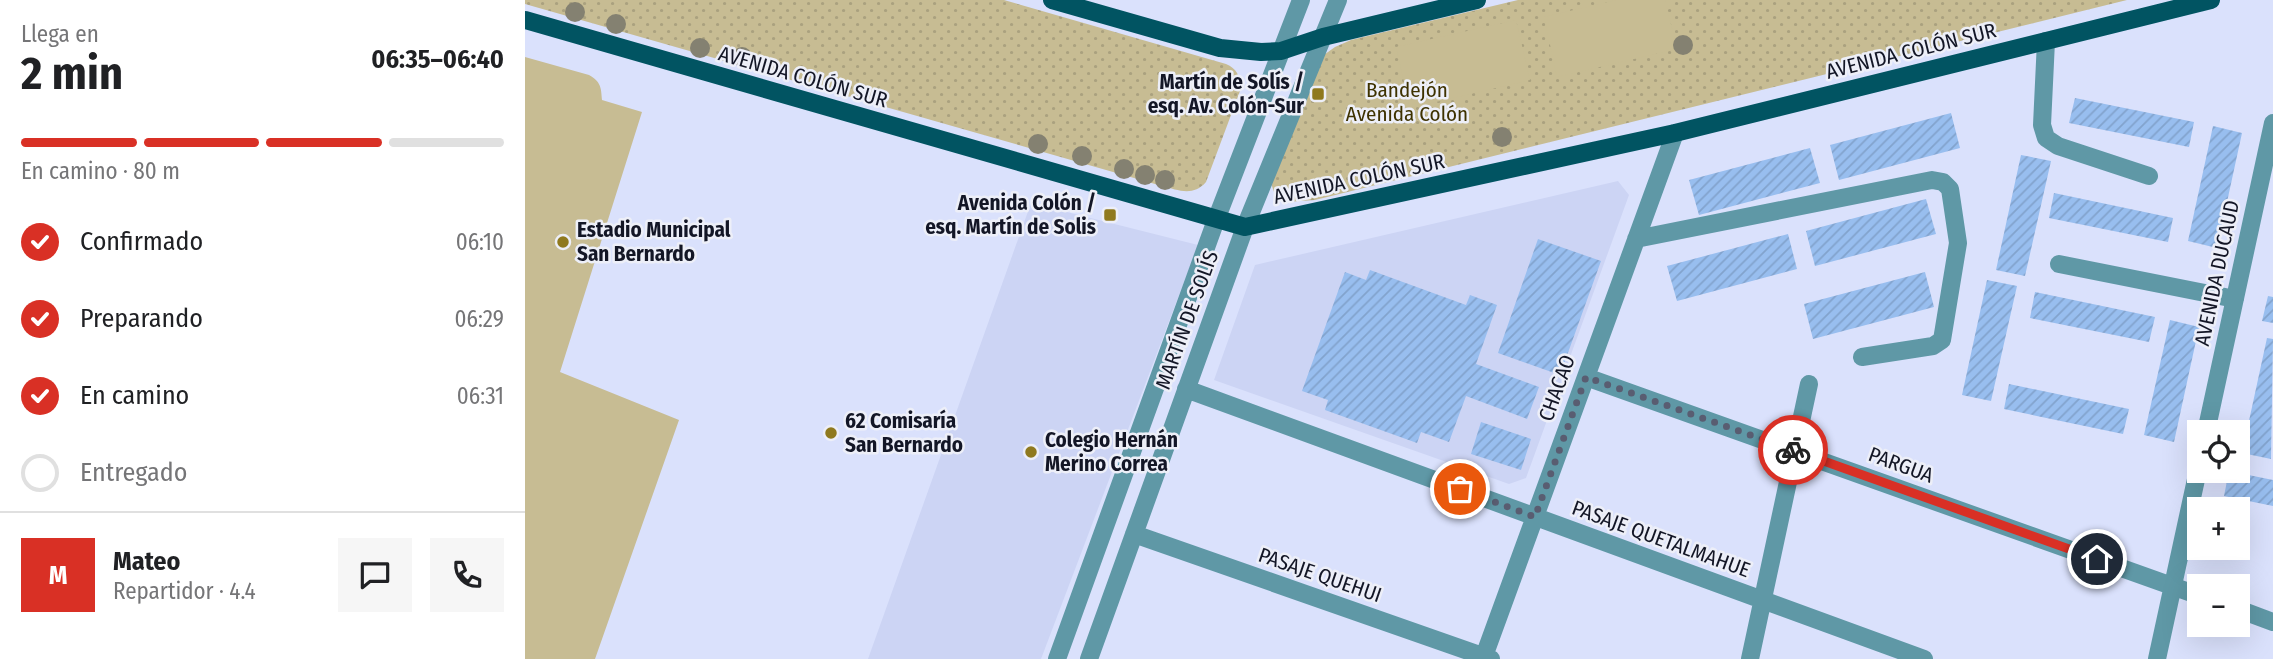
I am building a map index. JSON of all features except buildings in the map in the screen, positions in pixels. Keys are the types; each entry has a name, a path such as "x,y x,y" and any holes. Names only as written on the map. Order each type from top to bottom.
{"main road":[{"path":"1052,0 1091,5 1220,48 1241,52 1281,51 1323,37 1476,0"},
{"name":"AVENIDA COLÓN SUR","path":"525,20 1245,227 1675,134 2211,0"}],"street":[{"name":"MARTÍN DE SOLÍS","path":"1057,659 1216,220 1301,0"},
{"name":"MARTÍN DE SOLÍS","path":"1089,659 1245,227 1338,0"},
{"path":"2046,41 2042,125 2046,138 2057,146 2149,176"},
{"name":"AVENIDA DUCAUD","path":"2209,420 2273,123"},
{"name":"CHACAO","path":"1486,658 1675,134"},
{"path":"1636,239 1932,180 1943,182 1950,189 1958,243 1942,340 1933,346 1862,357"},
{"path":"2059,264 2235,299"},
{"name":"PARGUA","path":"1586,377 2187,591"},
{"path":"1749,659 1809,384"},
{"name":"PASAJE QUETALMAHUE","path":"1186,389 1924,659"},
{"path":"2157,659 2195,483"},
{"name":"PASAJE QUEHUI","path":"1134,534 1486,658"},
{"path":"2250,613 2273,622"}],"shaded area":[{"name":"Colegio Hernán Merino Correa","path":"1618,181 1629,195 1526,478 1509,484 1214,380 1255,265"},
{"name":"Colegio Hernán Merino Correa","path":"1031,203 1198,245 1041,659 868,659"}],"green space":[{"path":"525,0 1004,0 1226,64 1238,74 1240,91 1206,182 1196,190 1180,190 525,4"},
{"name":"Bandejón Avenida Colón","path":"1518,0 2127,0 1315,200 1287,202 1275,195 1271,183 1321,57 1351,40"},
{"path":"1616,0 1665,0 1677,49 1557,77 1544,17"},
{"path":"1516,20 1530,80 1410,108 1396,47"},
{"name":"Estadio Municipal San Bernardo","path":"525,57 589,75 600,85 602,100 642,112 560,372 679,420 595,659 525,659"}],"way so far":[{"path":"1460,489 1535,517 1586,377 1793,450"}],"place":[{"name":"Martín de Solís / esq. Av. Colón-Sur","path":"1318,94"},
{"name":"Avenida Colón / esq. Martín de Solis","path":"1110,215"},
{"name":"Estadio Municipal San Bernardo","path":"563,242"},
{"name":"62 Comisaría San Bernardo","path":"831,433"},
{"name":"Colegio Hernán Merino Correa","path":"1031,452"}],"route":[{"path":"1793,450 2097,559"}]}
